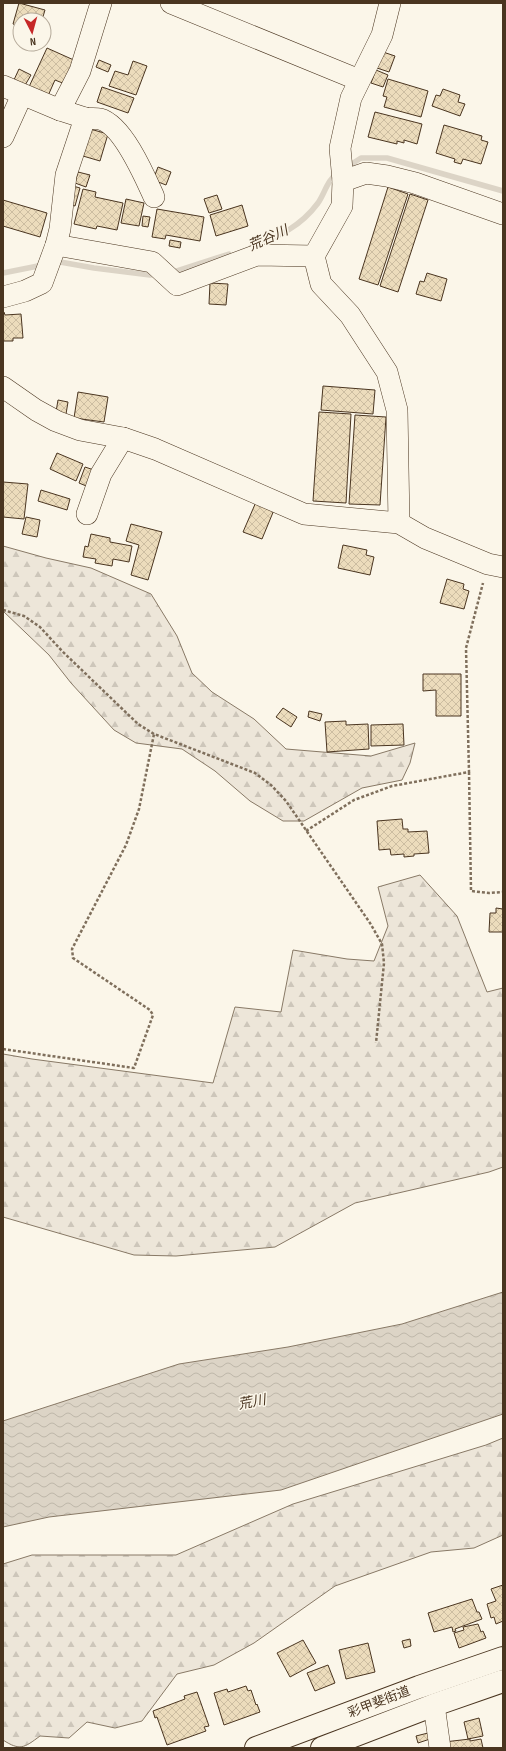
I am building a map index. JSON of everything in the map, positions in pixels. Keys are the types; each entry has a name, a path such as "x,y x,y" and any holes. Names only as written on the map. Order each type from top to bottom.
{"highway":[{"name":"彩甲斐街道","path":"256,1748 419,1687 503,1658"},
{"name":"彩甲斐街道","path":"322,1748 434,1705 503,1682"}],"street":[{"path":"60,110 80,70 101,3"},
{"path":"171,3 359,80"},
{"path":"390,3 382,34 350,98 340,148 343,181 342,206 314,256 321,284 350,315 387,372 397,410 399,523"},
{"path":"3,86 60,110 85,118 101,119 118,132 137,160 154,197"},
{"path":"3,137 22,95"},
{"path":"3,296 25,291 42,283 56,245 60,229 66,174 85,118"},
{"path":"343,181 366,174 387,176 415,183 503,214"},
{"path":"56,245 152,262 177,285 257,256 314,256"},
{"path":"3,387 36,410 56,421 80,430 123,438 155,449 304,514 399,523 425,538 496,566"},
{"path":"87,514 101,474 123,438"},
{"path":"434,1705 440,1748"}],"path":[{"path":"496,566 466,648 471,891 490,893 503,892"},
{"path":"3,610 24,616 40,627 62,651 138,724 154,734 255,773 271,785 286,800 370,923 382,944 384,963 376,1043"},
{"path":"3,1049 134,1068 153,1015 150,1010 73,958 72,949 126,845 139,809 154,734"},
{"path":"306,831 354,800 392,786 469,772"}],"green space":[{"path":"3,546 46,558 91,568 151,594 177,636 192,673 212,692 254,719 286,749 371,756 415,743 410,763 402,780 362,788 304,821 283,821 250,801 215,771 182,749 136,743 114,730 71,683 49,655 3,611"},
{"path":"420,875 457,916 487,992 503,988 503,1167 489,1172 355,1203 275,1247 176,1256 134,1255 3,1217 3,1054 213,1083 235,1007 281,1012 293,950 347,959 374,961 388,926 378,887"},
{"path":"503,1438 503,1535 474,1548 431,1552 335,1586 254,1643 214,1665 177,1674 142,1721 115,1728 87,1722 69,1738 40,1736 22,1747 14,1746 3,1740 3,1564 32,1555 176,1555 293,1504 486,1445"}],"water":[{"name":"荒川","path":"503,1292 503,1414 281,1490 49,1517 3,1527 3,1421 179,1364 288,1347 402,1324"}],"building":[{"path":"19,3 45,10 44,12 16,12"},
{"path":"52,50 76,61 65,84 55,80 47,98 28,89 45,52 52,52"},
{"path":"383,52 395,56 389,72 377,68"},
{"path":"99,60 111,65 108,72 96,67"},
{"path":"133,61 147,66 136,95 109,86 115,71 128,75"},
{"path":"19,69 31,75 24,87 13,82"},
{"path":"376,70 388,75 383,87 371,83"},
{"path":"388,79 428,91 421,117 384,107 387,97 383,96"},
{"path":"102,87 134,98 128,113 97,102"},
{"path":"443,89 460,95 458,102 465,104 460,116 432,106 436,95 440,96"},
{"path":"375,112 422,124 417,144 404,140 404,143 397,141 397,144 368,137"},
{"path":"444,125 482,136 481,140 488,142 481,164 463,159 461,164 454,162 455,159 436,153"},
{"path":"90,129 108,134 100,161 83,156"},
{"path":"158,167 171,172 166,185 153,180"},
{"path":"78,172 90,175 86,187 75,183"},
{"path":"73,186 80,188 75,206 68,204"},
{"path":"388,187 408,194 378,285 359,279"},
{"path":"83,189 96,192 95,197 123,203 117,230 97,226 96,229 74,224"},
{"path":"410,194 428,200 398,292 380,286"},
{"path":"217,195 222,209 209,213 204,199"},
{"path":"126,199 144,203 139,226 121,223"},
{"path":"3,200 47,213 40,237 3,226"},
{"path":"242,205 248,226 216,236 210,215"},
{"path":"157,209 204,217 200,241 166,235 165,239 152,237"},
{"path":"143,216 150,217 148,227 142,226"},
{"path":"170,240 181,242 180,248 169,246"},
{"path":"427,273 447,279 441,301 416,294 420,281 424,282"},
{"path":"210,283 228,284 226,305 209,304"},
{"path":"3,312 5,315 21,314 23,338 13,338 13,341 3,341"},
{"path":"323,386 375,390 373,414 321,410"},
{"path":"78,392 108,397 104,422 74,418"},
{"path":"58,400 68,402 66,414 56,412"},
{"path":"319,412 351,414 346,503 313,501"},
{"path":"355,415 386,417 380,505 349,504"},
{"path":"57,453 83,464 76,481 50,469"},
{"path":"85,467 97,471 91,488 79,483"},
{"path":"3,482 28,484 24,519 3,517"},
{"path":"41,490 70,499 67,510 38,501"},
{"path":"256,502 274,510 262,539 243,532"},
{"path":"26,517 40,520 37,537 22,534"},
{"path":"131,524 162,532 148,580 131,575 139,545 126,541"},
{"path":"91,534 110,538 110,542 132,546 129,562 113,559 112,566 95,563 96,559 83,557 85,546 88,547"},
{"path":"343,545 367,550 366,555 374,557 370,575 338,568"},
{"path":"447,579 464,584 463,589 469,591 464,609 440,603"},
{"path":"423,674 461,674 461,716 436,716 436,690 423,691"},
{"path":"283,708 297,717 291,727 276,717"},
{"path":"309,711 322,714 320,721 308,717"},
{"path":"346,721 346,725 368,724 369,749 327,752 325,722"},
{"path":"403,724 404,745 371,746 371,725"},
{"path":"402,819 403,829 408,829 408,832 427,831 429,853 414,854 414,856 404,857 404,854 391,855 390,849 379,850 377,821"},
{"path":"496,908 503,909 503,932 489,932 490,913 496,913"},
{"path":"503,1585 503,1621 496,1624 494,1617 491,1618 487,1604 496,1601 491,1589"},
{"path":"472,1599 477,1612 479,1612 482,1619 455,1629 456,1631 453,1632 452,1627 434,1632 428,1613"},
{"path":"478,1624 481,1632 483,1631 486,1638 459,1648 454,1633 464,1630 463,1627"},
{"path":"410,1639 411,1646 404,1648 402,1641"},
{"path":"303,1640 316,1663 290,1677 277,1653"},
{"path":"368,1643 375,1672 346,1679 339,1650"},
{"path":"328,1665 335,1683 315,1691 307,1673"},
{"path":"246,1686 248,1691 251,1690 260,1712 224,1725 214,1693 227,1689 228,1692"},
{"path":"197,1692 209,1726 204,1727 206,1731 167,1745 157,1717 155,1718 153,1711 185,1699 184,1696"},
{"path":"479,1718 483,1736 468,1739 464,1722"},
{"path":"428,1733 430,1739 418,1743 416,1736"},
{"path":"470,1739 470,1741 481,1739 483,1748 445,1748 444,1742"}],"waterway":[{"name":"荒谷川","path":"347,167 361,158 387,158 503,191"},
{"name":"荒谷川","path":"252,246 280,235 297,224 318,203 331,179 338,173"},
{"name":"荒谷川","path":"170,273 229,254"},
{"name":"荒谷川","path":"54,263 60,262 150,275 158,274"},
{"name":"荒谷川","path":"3,273 43,265"}]}
